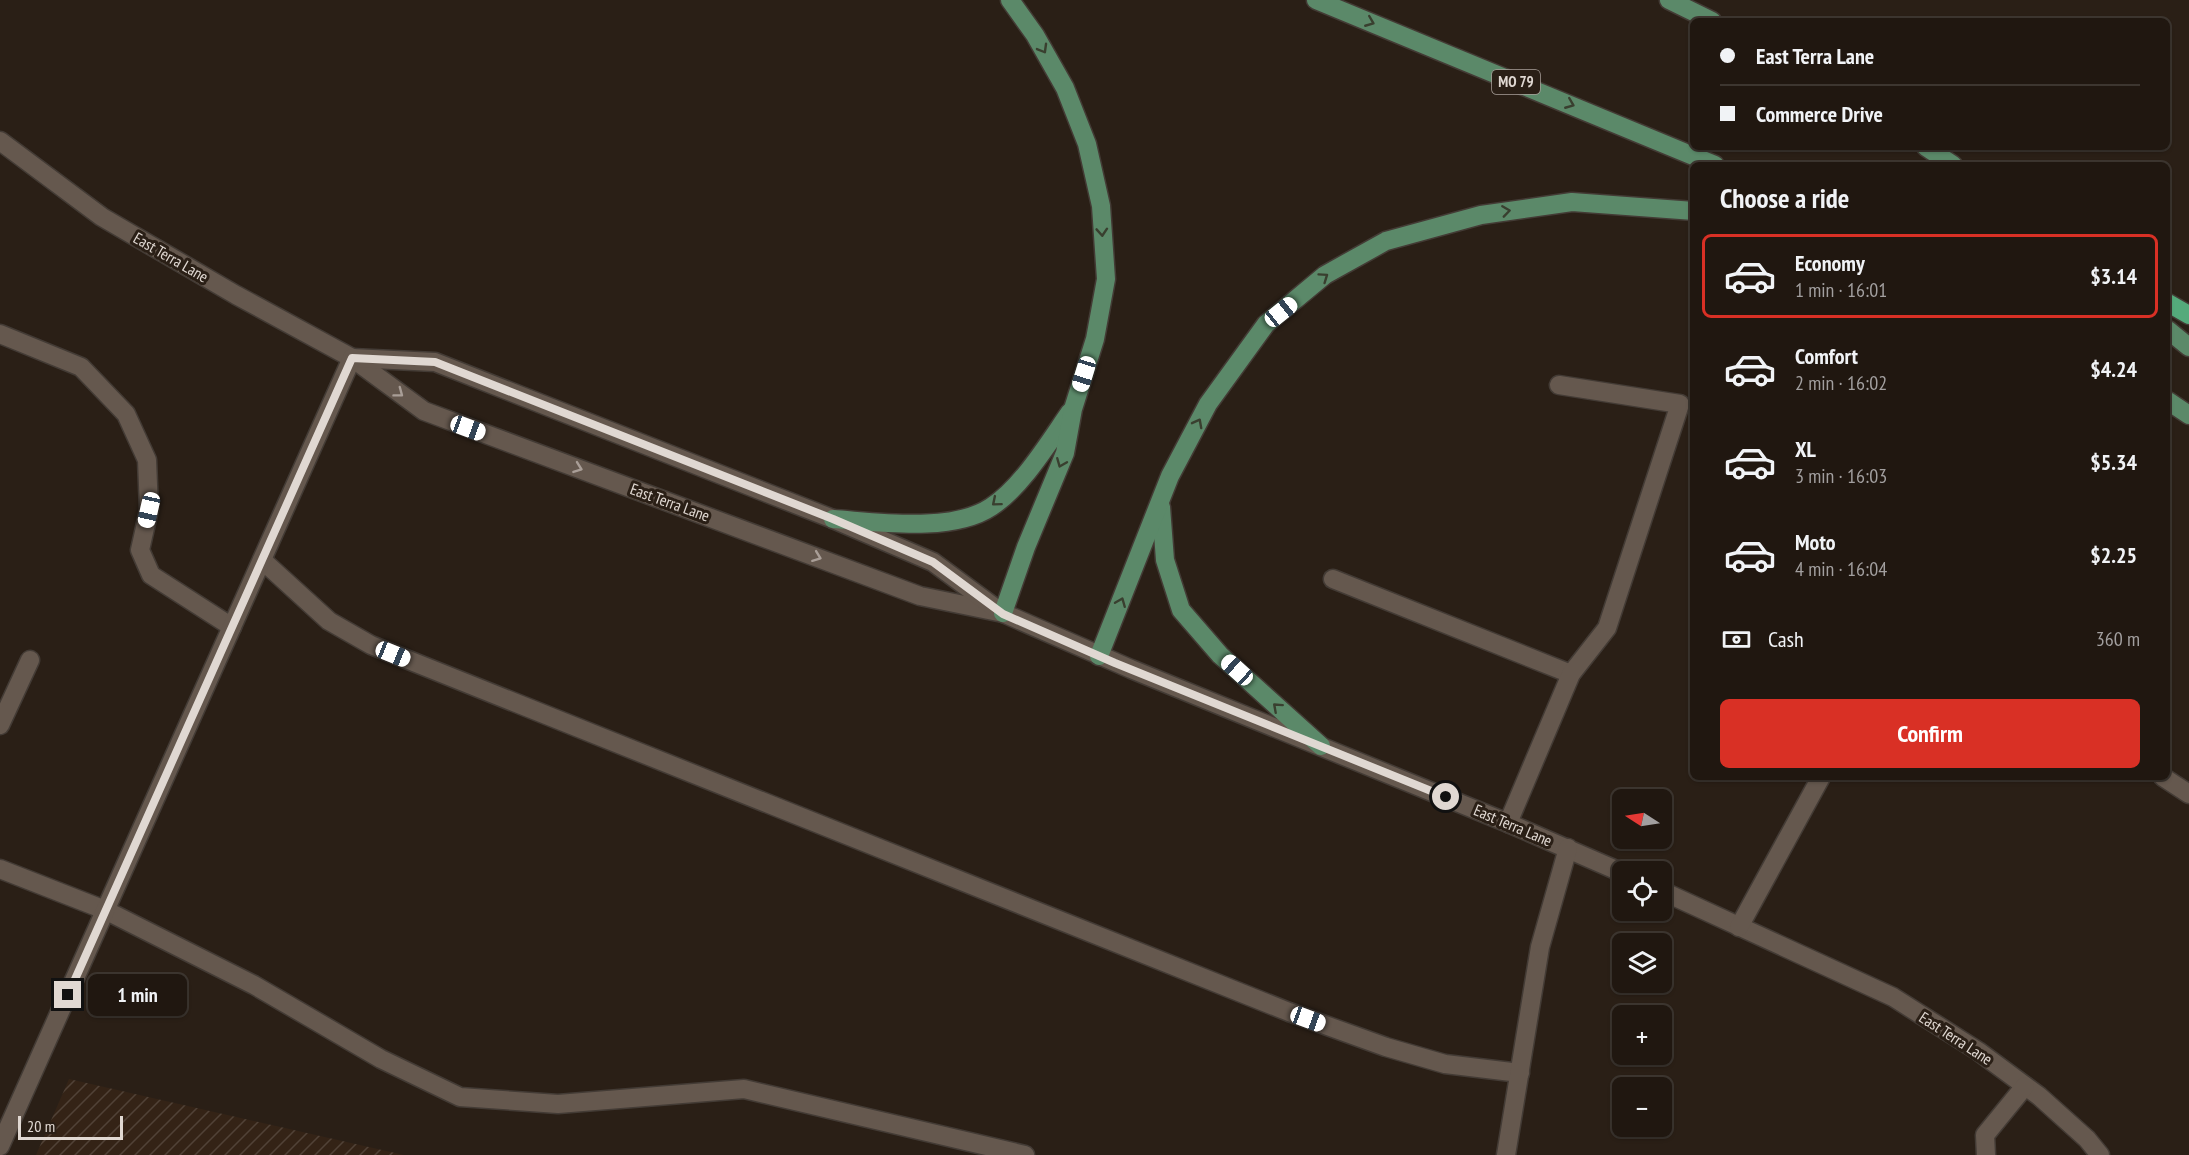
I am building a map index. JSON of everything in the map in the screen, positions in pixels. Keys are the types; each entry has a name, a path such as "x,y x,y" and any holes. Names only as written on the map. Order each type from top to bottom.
{"highway":[{"path":"2170,304 2189,315"}],"main road":[{"path":"1003,614 1026,548 1065,453 1073,409 1095,339 1106,279 1101,206 1087,144 1065,88 1035,35 1010,0"},
{"name":"MO 79","path":"1316,0 1708,162"},
{"path":"1669,0 1706,18"},
{"path":"1930,150 1948,162"},
{"path":"1100,656 1170,476 1208,404 1266,324 1325,275 1386,241 1481,215 1572,202 1690,211"},
{"path":"2170,332 2189,347"},
{"path":"2170,402 2189,415"},
{"path":"833,519 896,523 954,522 991,508 1022,479 1073,409"},
{"path":"1160,501 1165,560 1181,610 1220,655 1321,746"}],"street":[{"name":"East Terra Lane","path":"0,141 102,216 236,295 352,358 424,411 920,596 1003,614 1612,868"},
{"path":"0,334 81,367 126,414 147,460 149,510 140,550 151,575 232,627"},
{"name":"East Terra Lane","path":"352,358 435,362 833,519 933,562 1003,614"},
{"path":"0,1146 352,358"},
{"path":"1508,823 1571,674 1607,628 1680,404 1559,385"},
{"path":"262,560 329,621 371,645 1289,1012 1386,1047 1445,1064 1520,1073"},
{"path":"1333,579 1571,674"},
{"path":"0,725 30,660"},
{"path":"1738,927 1819,780"},
{"path":"2168,780 2189,794"},
{"path":"1506,1155 1540,947 1568,848"},
{"path":"0,868 105,910 254,985 381,1059 460,1098 558,1104 744,1089 1025,1155"},
{"name":"East Terra Lane","path":"1672,896 1893,997 1978,1051 2025,1086 2087,1139 2100,1155"},
{"path":"1986,1155 1986,1135 2025,1086"}],"shaded area":[{"path":"69,1079 404,1155 36,1155"}],"route":[{"path":"68,995 352,358 435,362 833,519 933,562 1003,614 1115,663 1446,797"}]}
